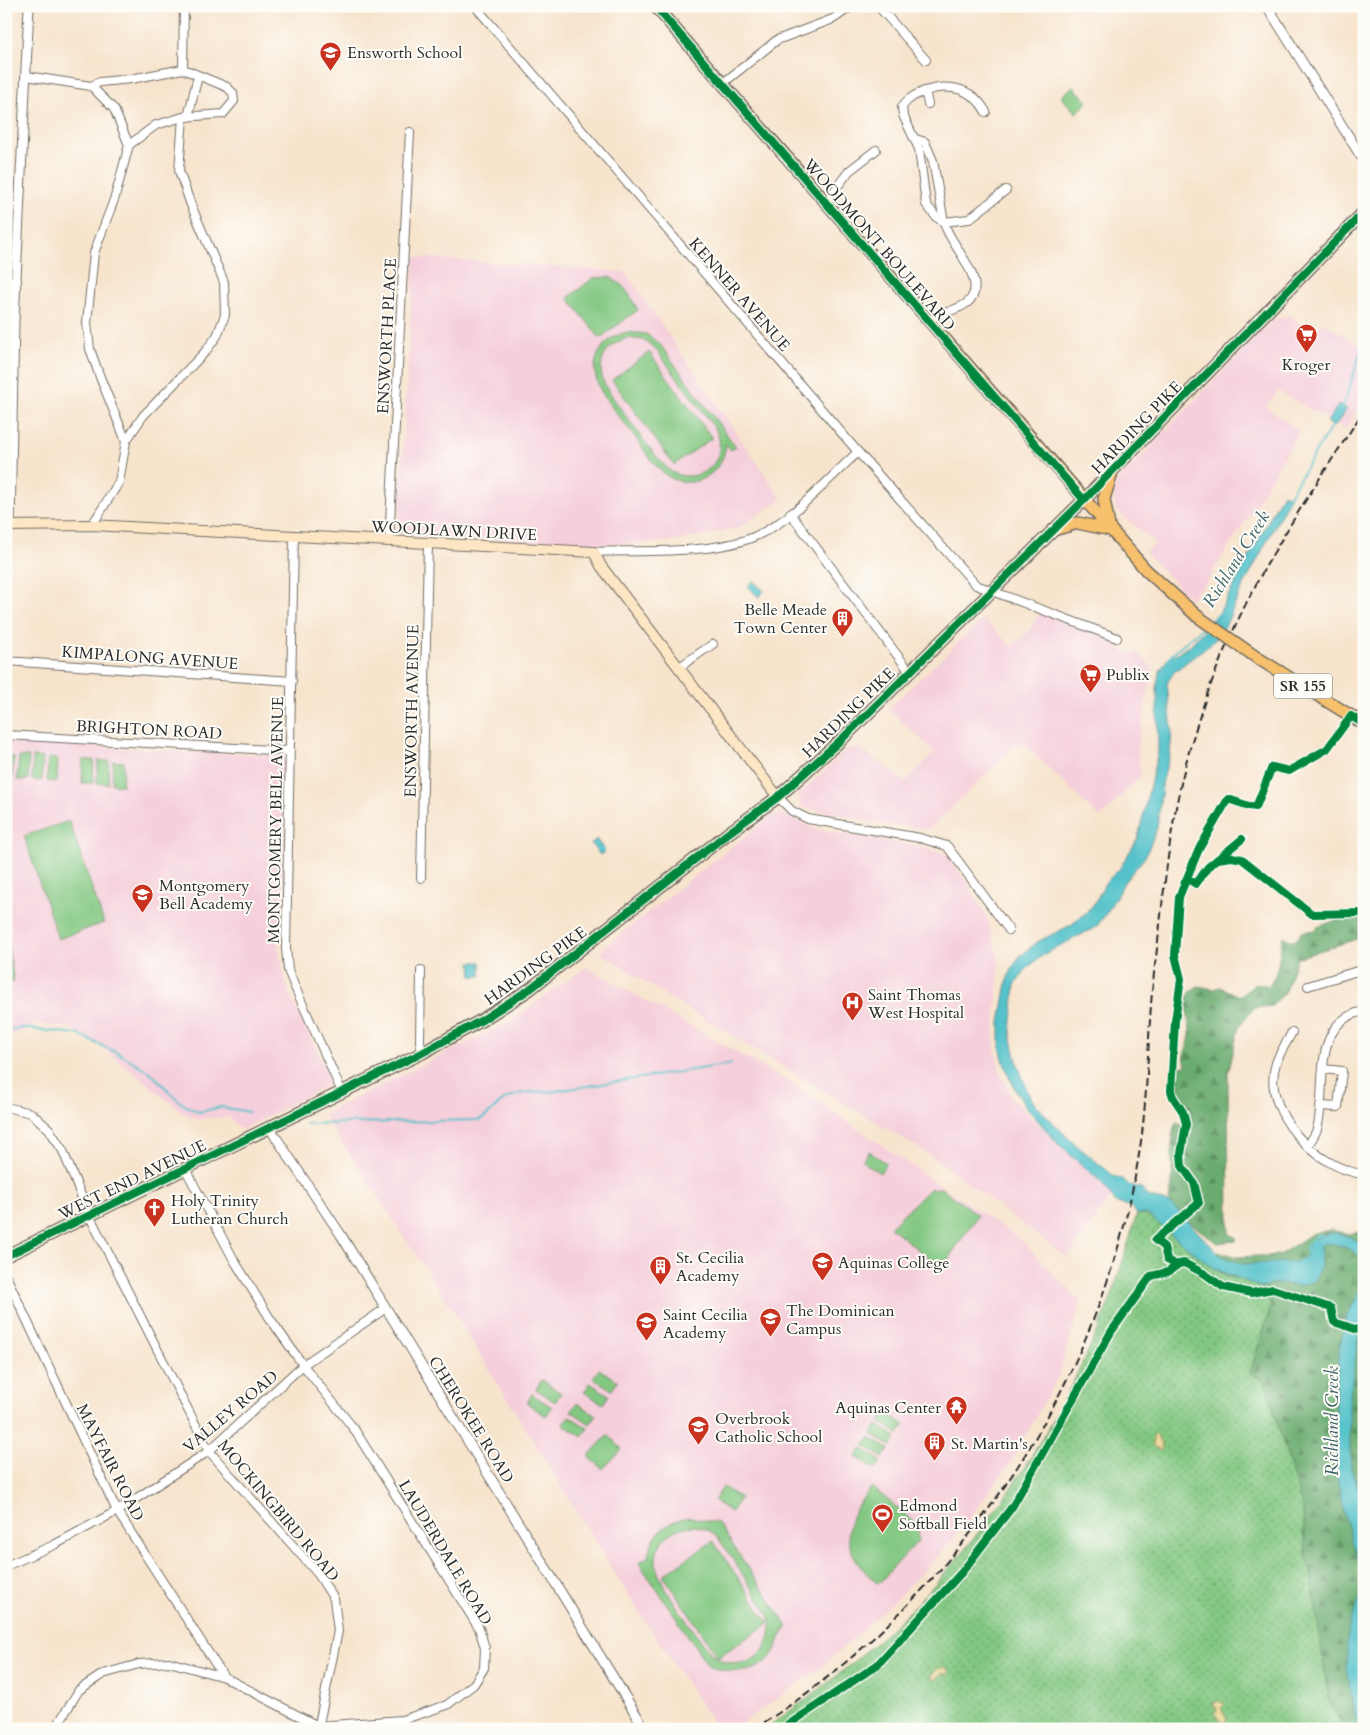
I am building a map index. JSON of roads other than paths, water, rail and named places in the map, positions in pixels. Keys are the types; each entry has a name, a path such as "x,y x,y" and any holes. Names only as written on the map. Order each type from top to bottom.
{"main road":[{"name":"WOODMONT BOULEVARD","path":"655,6 1084,500"},
{"name":"HARDING PIKE","path":"270,1127 422,1053 482,1020 530,989 727,834 778,797 843,738 1084,500 1364,212"},
{"path":"1049,534 1068,524 1078,523 1111,530 1104,499 1113,470"},
{"name":"SR 155","path":"1084,500 1146,570 1178,600 1256,657 1364,724"},
{"name":"WOODLAWN DRIVE","path":"8,525 92,525 594,552"},
{"path":"594,552 600,566 778,797"},
{"name":"WEST END AVENUE","path":"6,1256 89,1214 186,1170 270,1127"}],"street":[{"path":"8,525 14,321 29,6"},
{"path":"183,69 184,6"},
{"name":"KENNER AVENUE","path":"475,6 858,452 976,585 1117,638"},
{"path":"722,84 777,40 833,20 852,6"},
{"path":"878,6 926,60"},
{"path":"1267,6 1364,161"},
{"path":"26,76 91,86 100,82 131,79 183,69 227,87 233,93 234,101 223,114 185,117 156,125 129,145 114,198 94,253 87,323 90,349 126,441"},
{"path":"92,525 119,482 126,441 143,416 205,352 217,336 225,315 224,282 190,205 179,170 185,117 198,76"},
{"path":"91,86 114,109 129,145"},
{"path":"986,112 977,100 960,89 944,86 912,96 902,109 916,139 925,201 934,215 944,222 969,218 1006,190"},
{"path":"924,91 928,104"},
{"name":"ENSWORTH PLACE","path":"389,542 410,132"},
{"path":"916,139 923,140 932,156 947,233 969,267 974,288 972,296 966,304 927,320"},
{"path":"826,202 849,171 876,150"},
{"path":"6,281 17,281"},
{"path":"594,552 709,548 730,545 758,535 790,513 858,452"},
{"path":"790,513 910,672"},
{"name":"MONTGOMERY BELL AVENUE","path":"294,537 286,948 288,970 342,1092"},
{"name":"ENSWORTH AVENUE","path":"421,878 428,544"},
{"path":"678,668 713,644"},
{"name":"KIMPALONG AVENUE","path":"6,661 292,680"},
{"name":"BRIGHTON ROAD","path":"6,735 289,751"},
{"path":"778,797 792,811 808,819 920,838 947,846 1008,930"},
{"path":"1308,986 1364,969"},
{"path":"421,970 420,1041 422,1053"},
{"path":"1307,1146 1317,1128 1327,1041 1332,1030 1346,1017 1364,1011"},
{"path":"1292,1032 1276,1064 1276,1095 1283,1117 1307,1146 1329,1161 1364,1174"},
{"path":"1320,1106 1338,1107 1342,1071 1323,1069"},
{"name":"MOCKINGBIRD ROAD","path":"6,1107 32,1113 48,1129 63,1151 89,1214 208,1451 318,1574 334,1599 338,1631 318,1728"},
{"name":"CHEROKEE ROAD","path":"270,1127 386,1308 643,1725"},
{"name":"LAUDERDALE ROAD","path":"186,1170 234,1260 303,1365 354,1429 479,1628 485,1648 484,1668 474,1684 447,1705 402,1720 318,1728"},
{"name":"MAYFAIR ROAD","path":"6,1276 117,1512 224,1677"},
{"name":"VALLEY ROAD","path":"6,1566 54,1545 117,1512 208,1451 303,1365 386,1308"},
{"path":"55,1729 79,1690 103,1674 139,1664 170,1662 224,1677 318,1728"},
{"path":"625,1729 643,1725"}],"water":[{"path":"1339,404 1347,409 1334,427 1327,422"},
{"path":"1283,493 1290,497 1238,597 1226,625 1214,641 1174,672 1167,683 1172,731 1170,755 1163,778 1157,828 1145,857 1125,881 1106,914 1096,927 1046,953 1027,968 1015,985 1011,1034 1017,1062 1028,1093 1035,1104 1070,1140 1114,1176 1123,1179 1129,1185 1141,1188 1147,1196 1171,1204 1220,1255 1242,1264 1299,1262 1305,1258 1309,1243 1323,1235 1330,1234 1343,1235 1364,1245 1364,1261 1352,1250 1326,1242 1320,1246 1321,1264 1314,1281 1299,1286 1271,1283 1267,1287 1260,1287 1215,1269 1146,1214 1137,1214 1131,1207 1116,1203 1101,1182 1059,1145 1023,1103 1009,1077 1000,1046 1000,1022 1008,977 1019,957 1039,941 1071,925 1088,911 1096,901 1105,883 1120,868 1138,838 1158,750 1157,684 1159,673 1167,660 1189,646 1217,617"},
{"path":"753,581 764,591 759,597 748,587"},
{"path":"596,839 605,851 600,855 591,844"},
{"path":"471,962 481,962 481,976 472,976"},
{"path":"1364,1283 1364,1311 1360,1323 1349,1404 1351,1468 1364,1506 1364,1581 1343,1509 1334,1459 1335,1401 1340,1345 1347,1316"},
{"path":"1364,1588 1364,1628 1360,1641 1364,1686 1364,1729 1358,1729 1348,1677 1347,1650 1350,1624"}],"waterway":[{"name":"Richland Creek","path":"1343,407 1361,351 1364,349"},
{"name":"Richland Creek","path":"1288,497 1333,424"},
{"name":"Richland Creek","path":"1210,621 1220,613"},
{"name":"Richland Creek","path":"1168,660 1177,649 1205,626"},
{"path":"6,1030 21,1028 77,1034 122,1055 150,1072 180,1102 192,1109 199,1112 221,1107 249,1112"},
{"path":"306,1124 478,1120 487,1115 504,1100 523,1093 549,1092 731,1064"},
{"name":"Richland Creek","path":"1144,1202 1153,1207"},
{"name":"Richland Creek","path":"1306,1252 1307,1245 1317,1235 1321,1235"},
{"name":"Richland Creek","path":"1297,1263 1305,1257"}],"railway":[{"path":"754,1729 828,1677 897,1616 958,1548 1013,1474 1059,1394 1097,1311 1125,1224 1142,1134 1152,994 1168,856 1182,778 1197,726 1213,678 1247,602 1294,518 1364,410"}],"place":[{"name":"Ensworth School","path":"331,71"},
{"name":"Kroger","path":"1306,354"},
{"name":"Belle Meade Town Center","path":"843,637"},
{"name":"Publix","path":"1090,693"},
{"name":"Montgomery Bell Academy","path":"143,913"},
{"name":"Saint Thomas West Hospital","path":"852,1022"},
{"name":"Holy Trinity Lutheran Church","path":"155,1228"},
{"name":"Aquinas College","path":"822,1281"},
{"name":"St. Cecilia Academy","path":"660,1285"},
{"name":"The Dominican Campus","path":"770,1338"},
{"name":"Saint Cecilia Academy","path":"647,1342"},
{"name":"Aquinas Center","path":"957,1426"},
{"name":"Overbrook Catholic School","path":"699,1446"},
{"name":"St. Martin's","path":"935,1462"},
{"name":"Edmond Softball Field","path":"883,1533"}]}
